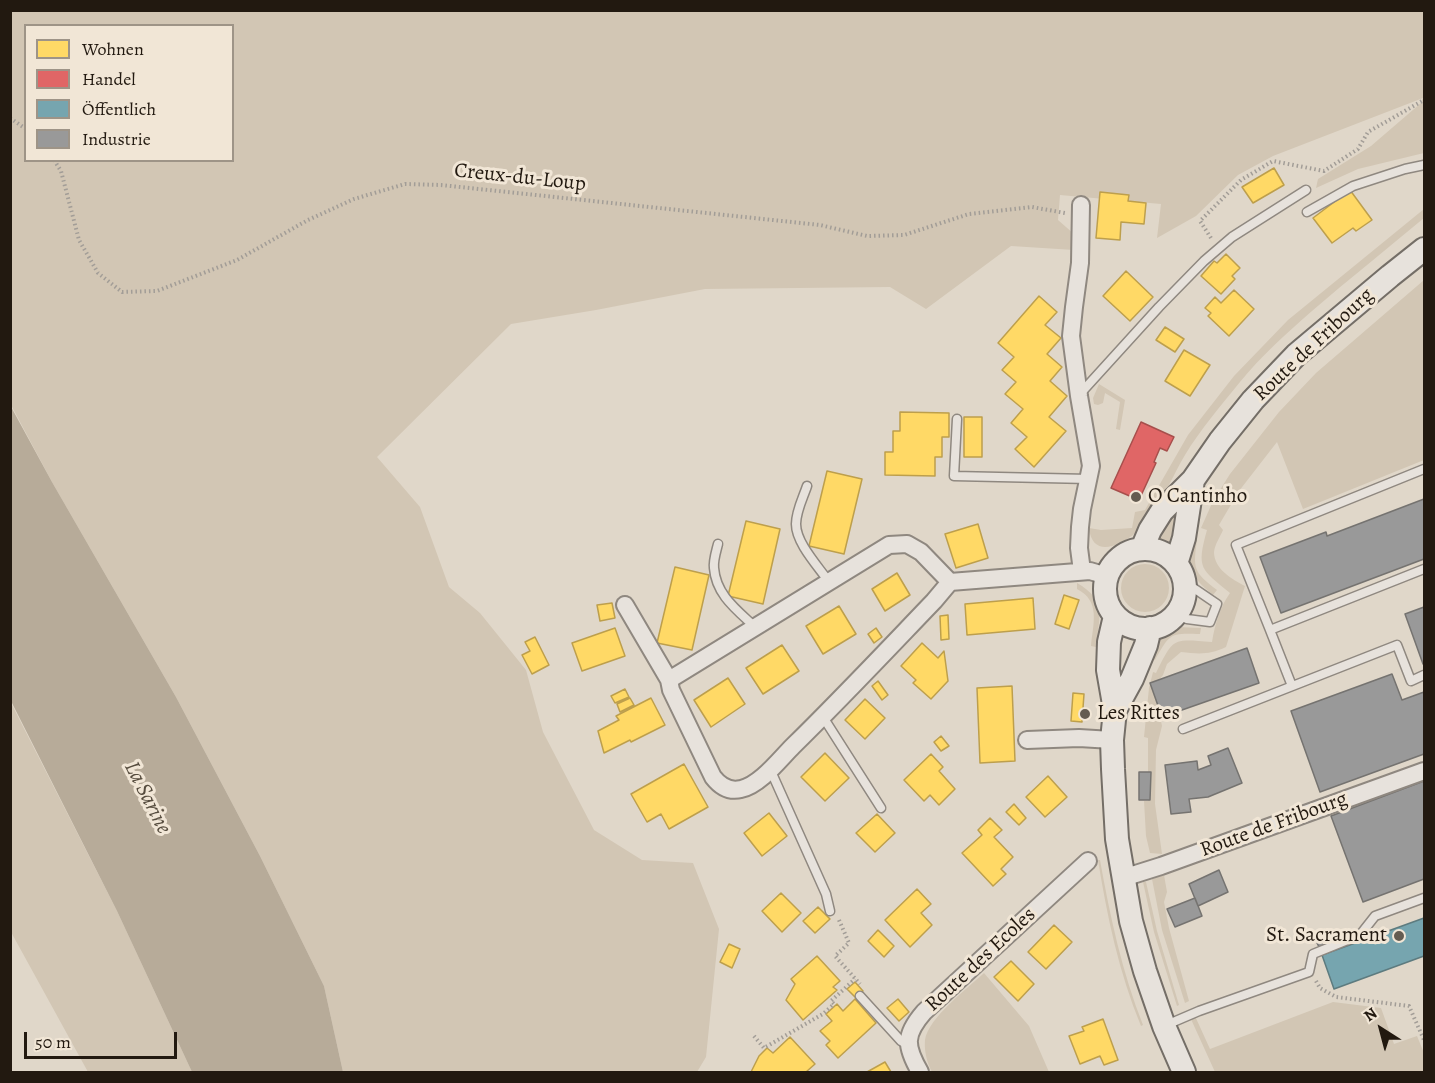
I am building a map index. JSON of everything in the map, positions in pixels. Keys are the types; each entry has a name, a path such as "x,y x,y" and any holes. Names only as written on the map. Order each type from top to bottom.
{"main road":[{"name":"Route de Fribourg","path":"1142,549 1162,511 1193,480 1253,400 1296,355 1425,249"},
{"name":"Route de Fribourg","path":"1176,564 1184,538 1193,480"},
{"path":"1142,549 1154,550 1170,557 1176,564 1182,574 1185,594 1176,614 1166,623 1150,628 1131,626 1115,616 1109,606 1105,586 1107,576 1118,559 1130,552 1142,549"},
{"path":"1115,616 1109,642 1108,670 1115,710 1112,740 1117,839 1131,921 1145,971 1164,1026 1184,1072"},
{"path":"1115,710 1132,679 1146,645 1150,628"}],"street":[{"path":"1082,205 1080,263 1071,336 1091,466 1080,527 1079,548 1082,571"},
{"path":"669,680 890,544 907,544 921,552 950,582"},
{"path":"625,605 669,680 671,690 713,777 720,786 740,790 760,780 823,717 950,582 1082,571 1107,576"},
{"path":"1027,740 1079,738 1112,740"},
{"name":"Route de Fribourg","path":"1123,878 1425,771"},
{"name":"Route des Ecoles","path":"908,1045 914,1024 924,1012 1088,861"},
{"path":"908,1045 920,1072"}],"lane":[{"path":"1307,212 1353,186 1425,165"},
{"path":"1079,396 1204,261 1232,237 1306,190"},
{"path":"957,419 954,476 1089,479"},
{"path":"1292,686 1236,545 1425,469"},
{"path":"807,486 796,524 800,542 829,582"},
{"path":"718,544 713,566 717,584 725,598 755,627"},
{"path":"1270,630 1425,569"},
{"path":"1176,614 1188,619 1209,622 1216,604 1195,589 1185,585"},
{"path":"1183,729 1397,645 1411,681 1425,675"},
{"path":"823,717 881,808"},
{"path":"770,769 826,894 830,910"},
{"path":"1164,1026 1199,1011 1310,972 1313,954 1360,935 1375,916 1425,898"},
{"path":"861,991 901,1041 908,1045"}],"path":[{"path":"1218,249 1200,221 1242,180 1273,161 1324,171 1358,149 1368,132 1425,100"},
{"path":"10,118 24,128"},
{"name":"Creux-du-Loup","path":"55,162 61,171 79,240 98,273 122,292 157,291 237,260 308,220 354,199 405,184 441,185 820,225 867,236 904,235 969,214 1032,207 1063,212 1081,222"},
{"path":"826,894 834,901 838,909 838,919 849,943 835,956 855,979 861,991"},
{"path":"1310,972 1320,988 1336,997 1409,1006 1425,1040"},
{"path":"754,1036 764,1048 823,1014 834,1004 831,1001 855,979"}],"shaded area":[{"path":"10,11 1424,11 1424,153 1358,169 1316,188 1318,179 1371,146 1421,103 1423,98 1273,156 1238,175 1196,216 1157,238 1161,204 1060,195 1058,220 1074,234 1074,250 1011,246 926,309 890,287 705,289 511,324 377,457 420,507 449,587 480,613 526,670 543,732 594,830 642,860 693,863 719,929 706,1057 697,1072 343,1072 324,986 260,856 176,697 52,482 11,405"},
{"path":"1424,209 1424,218 1312,311 1248,372 1197,436 1156,508 1142,527 1127,539 1113,546 1100,546 1095,543 1089,528 1101,530 1132,528 1135,512 1145,510 1188,435 1234,376 1288,320"},
{"path":"1424,280 1424,460 1303,509 1277,442 1239,491 1219,525 1223,530 1214,552 1217,564 1225,573 1245,586 1226,647 1204,653 1181,652 1167,664 1163,675 1154,686 1164,714 1156,750 1155,804 1162,854 1150,853 1146,836 1144,801 1148,801 1148,738 1144,737 1153,672 1156,673 1171,647 1176,643 1181,641 1212,642 1218,616 1230,593 1207,573 1202,561 1207,530 1201,528 1213,501 1230,474 1279,412 1316,373"},
{"path":"1099,384 1125,400 1120,430 1116,429 1120,402 1105,393 1103,403 1094,404 1093,398"},
{"path":"1180,508 1172,548 1154,540 1163,525"},
{"path":"1192,538 1197,540 1196,569 1203,579 1217,590 1213,595 1199,582 1192,570 1190,556"},
{"path":"1145,564 1162,571 1169,588 1162,605 1145,612 1128,605 1121,588 1128,571"},
{"path":"1077,583 1093,596 1097,603 1099,618 1096,647 1091,646 1093,607 1085,594 1077,589"},
{"path":"1177,627 1201,628 1200,634 1172,636 1164,644 1155,660 1150,658 1164,635"},
{"path":"10,701 117,911 192,1072 88,1072 11,932"},
{"path":"1098,860 1100,860 1117,944 1143,1025 1141,1026 1126,986 1115,944"},
{"path":"1164,875 1167,892 1164,902 1189,1001 1185,1003 1162,930 1152,879"},
{"path":"1143,882 1146,882 1157,931 1179,1005 1177,1006 1154,932"},
{"path":"984,973 1029,1026 1049,1072 932,1072 925,1048 928,1031 941,1013"},
{"path":"1333,1002 1381,1008 1394,1044 1417,1036 1424,1053 1424,1072 1215,1072 1190,1017 1195,1016 1210,1049"}],"water":[{"name":"La Sarine","path":"10,405 176,697 260,856 324,986 343,1072 192,1072 117,911 11,701"}],"building: Wohnen":[{"path":"1274,168 1284,185 1253,203 1242,187"},
{"path":"1350,190 1372,220 1356,231 1353,228 1332,243 1313,218"},
{"path":"1100,192 1129,195 1128,201 1146,203 1144,224 1121,222 1120,240 1096,238"},
{"path":"1226,254 1240,268 1232,276 1235,279 1221,294 1201,276 1214,261 1217,263"},
{"path":"1126,271 1153,297 1130,321 1103,296"},
{"path":"1234,290 1254,309 1229,336 1208,316 1211,313 1205,308 1215,297 1221,303"},
{"path":"1039,296 1057,312 1045,325 1061,338 1047,354 1062,367 1050,381 1067,396 1049,417 1066,431 1034,467 1015,449 1027,437 1011,423 1023,409 1005,394 1016,382 1002,370 1014,357 998,343"},
{"path":"1165,327 1184,339 1175,352 1156,340"},
{"path":"1184,350 1210,365 1190,396 1165,381"},
{"path":"900,412 949,413 949,437 942,437 942,457 935,457 935,476 885,475 885,452 893,452 893,431 900,431"},
{"path":"964,417 982,417 982,457 964,457"},
{"path":"827,471 862,479 844,554 809,546"},
{"path":"746,521 780,529 763,604 728,596"},
{"path":"978,524 988,558 956,568 945,534"},
{"path":"675,567 709,575 692,650 657,643"},
{"path":"897,573 910,595 885,611 872,589"},
{"path":"1064,595 1079,600 1069,629 1055,624"},
{"path":"1033,598 1035,629 967,635 965,604"},
{"path":"612,603 615,618 600,621 597,605"},
{"path":"839,606 856,634 823,654 806,626"},
{"path":"948,615 949,639 941,640 940,616"},
{"path":"615,628 625,656 582,671 572,643"},
{"path":"876,628 882,637 874,643 868,634"},
{"path":"535,637 549,665 532,674 522,655 530,651 525,642"},
{"path":"922,643 938,658 944,651 948,681 931,699 913,683 916,680 901,666"},
{"path":"782,645 799,671 763,694 746,668"},
{"path":"728,678 745,704 711,727 694,700"},
{"path":"878,681 888,695 882,700 872,686"},
{"path":"1012,686 1015,761 980,763 977,688"},
{"path":"625,689 629,697 615,703 611,696"},
{"path":"1073,693 1084,694 1082,722 1071,721"},
{"path":"630,698 634,705 620,712 617,704"},
{"path":"651,698 665,725 604,753 598,731 619,720 616,716"},
{"path":"865,699 885,718 865,739 845,720"},
{"path":"941,736 949,746 941,751 934,742"},
{"path":"825,753 849,778 825,801 801,777"},
{"path":"931,754 943,767 939,771 955,789 939,805 930,795 924,801 904,780"},
{"path":"684,764 708,807 669,829 661,814 647,822 631,794"},
{"path":"1048,776 1067,797 1045,817 1026,797"},
{"path":"1014,804 1026,818 1019,825 1006,812"},
{"path":"769,813 787,836 762,856 744,833"},
{"path":"877,814 895,833 875,852 856,833"},
{"path":"990,818 1002,830 994,837 1013,857 1001,869 1006,874 993,886 962,853 982,835 978,830"},
{"path":"917,889 931,904 921,913 932,925 910,947 885,920"},
{"path":"781,893 801,913 782,932 762,911"},
{"path":"818,907 830,919 815,933 803,921"},
{"path":"1054,925 1072,942 1046,969 1028,952"},
{"path":"878,930 894,946 884,957 868,941"},
{"path":"729,944 740,949 732,968 720,962"},
{"path":"817,956 840,981 833,987 837,990 803,1020 786,1000 795,984 791,979"},
{"path":"1011,961 1034,984 1018,1001 994,977"},
{"path":"855,982 863,991 856,998 847,989"},
{"path":"855,999 876,1023 838,1058 826,1045 830,1041 820,1031 832,1021 826,1014 837,1004 843,1011"},
{"path":"898,999 909,1012 899,1021 887,1008"},
{"path":"1103,1019 1118,1060 1104,1065 1100,1056 1080,1064 1069,1036 1084,1031 1082,1027"},
{"path":"790,1037 815,1064 806,1072 751,1072 759,1056 767,1048 773,1053"},
{"path":"885,1062 891,1072 867,1072"}],"building: Handel":[{"path":"1141,422 1174,437 1167,451 1160,448 1154,462 1156,463 1139,500 1111,488"}],"building: Öffentlich":[{"name":"St. Sacrament","path":"1424,918 1424,956 1334,989 1322,955"}],"building: Industrie":[{"path":"1424,499 1424,559 1281,613 1260,557 1326,532 1327,536"},
{"path":"1424,607 1424,663 1423,664 1405,614"},
{"path":"1247,648 1259,683 1162,717 1150,683"},
{"path":"1392,674 1402,700 1424,692 1424,754 1320,792 1291,711"},
{"path":"1228,748 1242,783 1208,797 1189,799 1191,812 1171,814 1165,765 1197,761 1198,770 1211,765 1208,756"},
{"path":"1139,772 1151,772 1150,800 1139,800"},
{"path":"1424,781 1424,879 1363,902 1331,816"},
{"path":"1219,870 1228,892 1198,906 1189,884"},
{"path":"1195,898 1202,916 1175,927 1167,909"},
{"path":"1321,934 1326,944 1319,947 1314,937"}],"place":[{"name":"O Cantinho","path":"1136,497"},
{"name":"Les Rittes","path":"1085,714"},
{"name":"St. Sacrament","path":"1399,936"}]}
